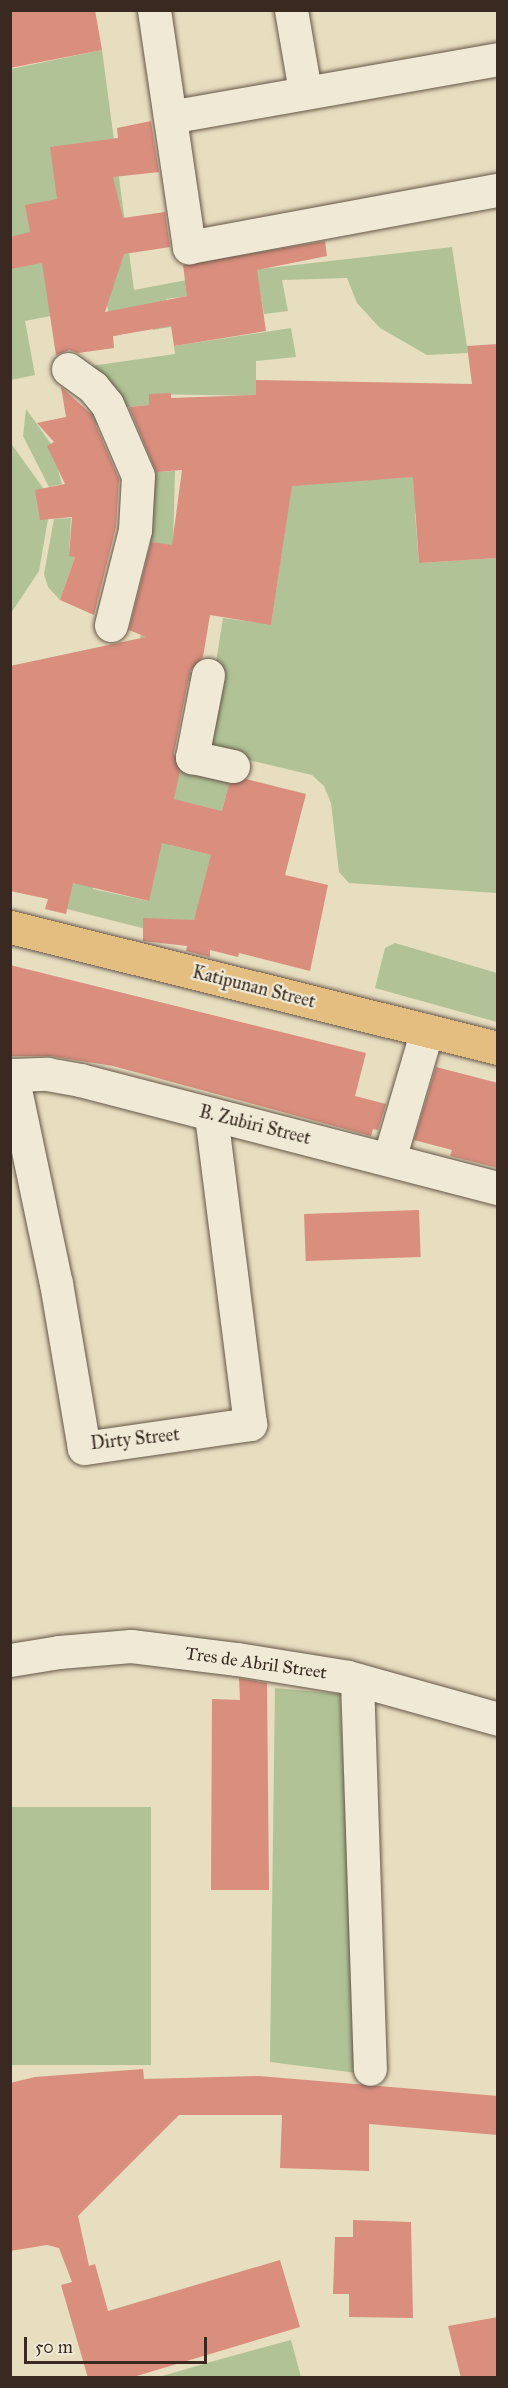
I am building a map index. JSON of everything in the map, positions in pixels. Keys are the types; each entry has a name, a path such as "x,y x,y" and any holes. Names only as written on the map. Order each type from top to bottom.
{"main road":[{"name":"Katipunan Street","path":"10,927 498,1048"}],"street":[{"path":"154,10 189,247 498,190"},
{"path":"291,10 305,91"},
{"path":"170,117 305,91 498,59"},
{"path":"68,369 93,387 107,404 138,476 135,530 111,625"},
{"path":"208,675 192,757 233,766"},
{"path":"389,1159 427,1030"},
{"name":"B. Zubiri Street","path":"11,1075 47,1074 80,1080 498,1188"},
{"name":"Dirty Street","path":"11,1075 56,1283 84,1448 250,1424 211,1114"},
{"name":"Tres de Abril Street","path":"10,1660 59,1652 131,1646 237,1659 357,1680 498,1719"},
{"path":"357,1680 370,2069"}],"green space":[{"path":"102,50 134,290 218,274 452,247 468,353 427,355 380,328 357,303 347,278 282,280 288,311 264,314 259,286 166,299 171,327 153,330 150,305 118,311 121,335 113,336 107,305 25,321 35,375 11,380 11,69"},
{"path":"291,328 296,357 256,361 256,396 149,394 149,405 127,407 128,422 96,425 84,399 84,367 175,354 174,346"},
{"path":"26,409 51,444 62,484 49,487 23,436"},
{"path":"10,442 43,488 48,519 39,571 11,613"},
{"path":"175,471 173,545 153,667 214,675 223,618 271,624 292,484 474,473 415,513 419,563 497,558 497,893 349,883 339,872 331,803 324,786 312,775 236,757 222,811 181,801 170,845 211,855 257,957 67,909 44,739 141,697 93,889 148,901 199,683 146,671 149,657 140,638 157,543 136,539 144,472"},
{"path":"71,518 69,555 75,557 60,600 48,587 44,574 54,519"},
{"path":"395,943 497,973 497,1022 375,988 385,948"},
{"path":"275,1688 340,1694 357,2073 270,2062"},
{"path":"11,1807 151,1807 151,2065 11,2065"},
{"path":"291,2340 301,2377 159,2377 221,2359"}],"building":[{"path":"10,10 95,10 102,50 10,68"},
{"path":"151,121 159,172 113,177 123,218 165,212 170,247 124,254 105,312 187,296 183,265 325,241 327,256 257,270 266,331 174,346 171,326 113,336 114,348 78,353 69,350 56,355 42,263 10,269 10,237 30,232 25,205 57,199 50,147 118,138 117,128"},
{"path":"498,344 498,558 419,563 413,477 292,486 271,625 210,615 203,657 190,671 174,753 180,771 174,799 222,811 229,784 246,779 306,794 285,875 328,885 310,971 239,953 238,957 210,950 210,957 186,951 187,946 143,941 143,918 194,920 211,855 162,843 149,901 73,883 66,914 45,909 48,899 10,891 10,666 146,637 129,630 151,542 172,545 182,470 156,472 129,407 149,405 149,394 171,393 171,398 256,395 256,380 472,384 467,346"},
{"path":"61,387 91,414 119,479 116,527 94,615 60,600 75,557 69,556 72,517 40,520 35,490 65,484 47,446 54,442 37,423 66,417"},
{"path":"10,965 366,1053 355,1096 386,1104 378,1130 373,1129 371,1136 113,1066 50,1056 10,1056"},
{"path":"436,1067 498,1083 498,1168 450,1156 452,1150 414,1140"},
{"path":"419,1210 421,1257 306,1261 304,1214"},
{"path":"239,1678 267,1683 269,1890 211,1890 212,1699 240,1700"},
{"path":"143,2069 144,2079 259,2076 498,2096 498,2135 369,2124 369,2171 280,2168 282,2115 179,2115 78,2216 89,2266 95,2264 108,2311 280,2260 300,2327 130,2378 88,2378 61,2285 72,2282 59,2248 47,2245 10,2251 10,2083 35,2077"},
{"path":"353,2220 411,2222 413,2318 349,2317 349,2294 333,2294 335,2237 353,2237"},
{"path":"498,2317 498,2378 461,2378 448,2326"}]}
